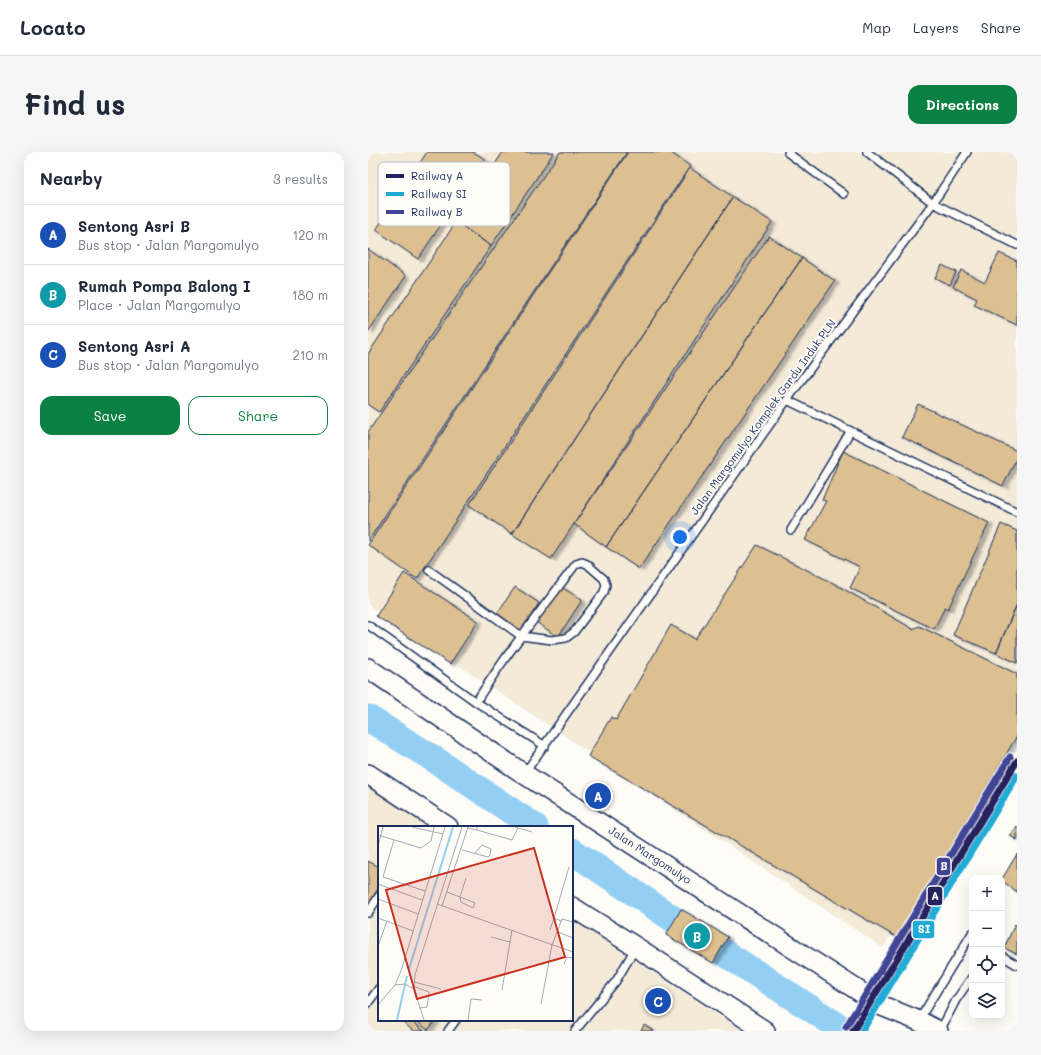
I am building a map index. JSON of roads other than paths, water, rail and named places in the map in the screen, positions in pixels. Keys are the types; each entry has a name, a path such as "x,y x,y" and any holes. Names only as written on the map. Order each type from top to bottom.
{"main road":[{"name":"Jalan Margomulyo","path":"368,668 524,774 882,1006 939,1031"},
{"path":"368,774 437,822"},
{"path":"573,908 765,1031"}],"lane":[{"path":"788,152 844,194"},
{"name":"Jalan Margomulyo Komplek Gardu Induk PLN","path":"524,774 787,400 933,203 967,152"},
{"path":"870,153 933,203 1017,245"},
{"path":"787,400 1017,512"},
{"path":"791,530 850,432"},
{"path":"429,570 521,636 552,640 566,638 574,632 604,592 606,585 604,579 588,564 582,562 576,564 521,636 490,679 476,702"},
{"path":"368,625 476,702 545,746"},
{"path":"368,912 378,897"},
{"path":"918,1021 969,938"},
{"path":"575,1031 616,981 636,947"},
{"path":"1005,958 1017,965"},
{"path":"939,1031 956,1000 969,981"},
{"path":"368,1003 378,989"},
{"path":"448,1031 455,1021"}],"waterway":[{"path":"368,718 437,761 534,826"},
{"path":"573,852 709,943 841,1028"}],"rail line":[{"name":"B","path":"846,1027 1010,757"},
{"name":"A","path":"853,1031 1017,761"},
{"name":"SI","path":"862,1031 1017,776"}],"place":[{"name":"Sentong Asri B","path":"598,796"},
{"name":"Rumah Pompa Balong I","path":"697,936"},
{"name":"Sentong Asri A","path":"658,1001"}]}
